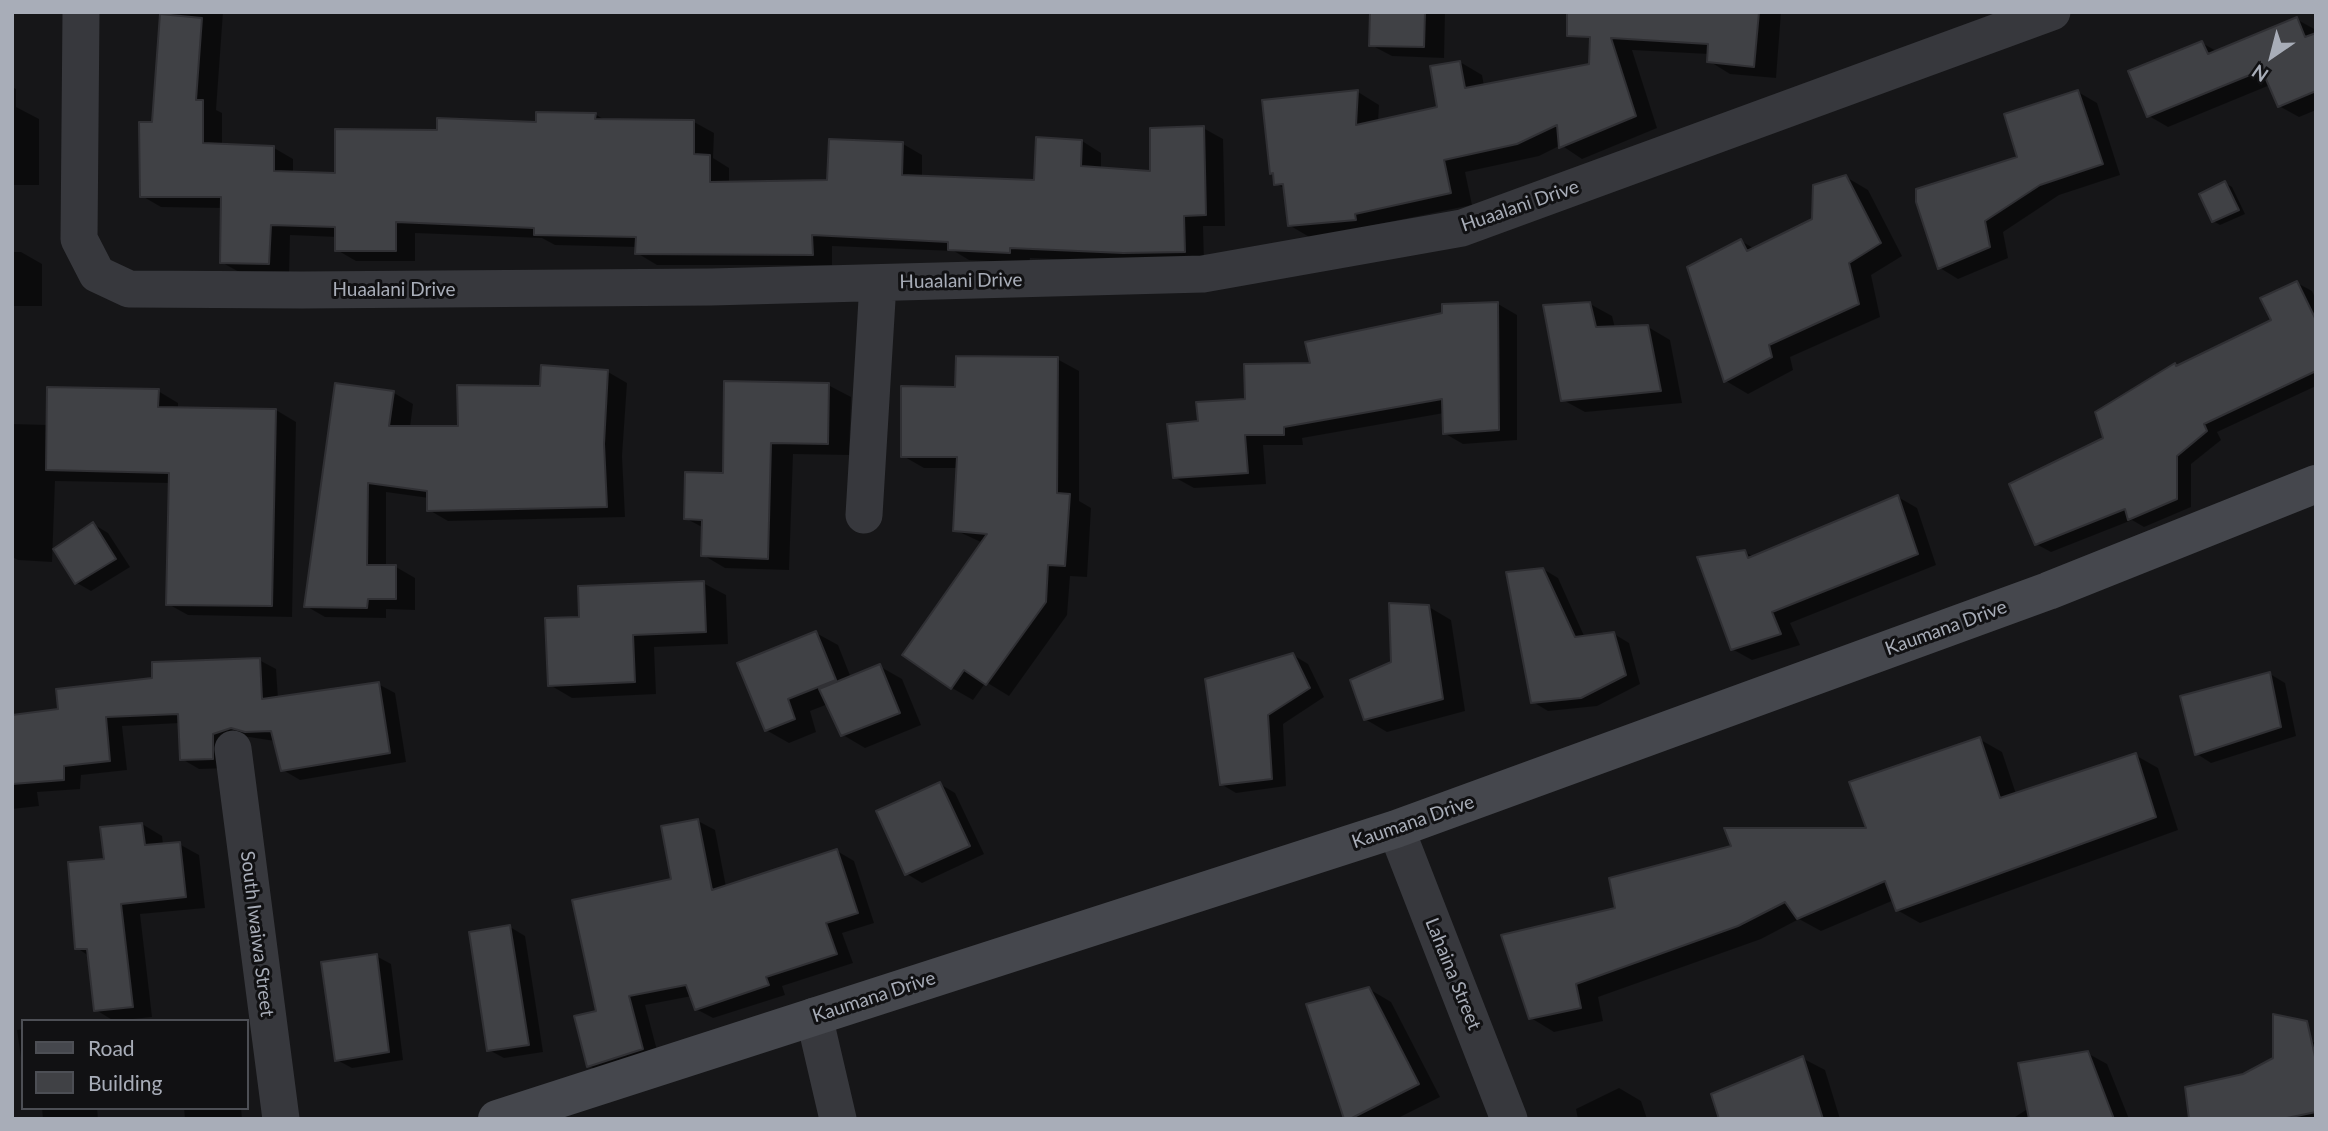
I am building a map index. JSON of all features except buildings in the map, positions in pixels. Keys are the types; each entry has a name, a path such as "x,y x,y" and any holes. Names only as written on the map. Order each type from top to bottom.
{"street":[{"name":"Huaalani Drive","path":"81,12 79,239 97,274 129,289 540,290 1203,274 1462,228 2052,12"},
{"path":"864,515 878,283"},
{"name":"Kaumana Drive","path":"497,1119 1396,829 2048,592 2316,484"},
{"name":"South Iwaiwa Street","path":"233,748 281,1119"},
{"name":"Lahaina Street","path":"1396,829 1509,1119"},
{"path":"814,1016 838,1119"}]}
